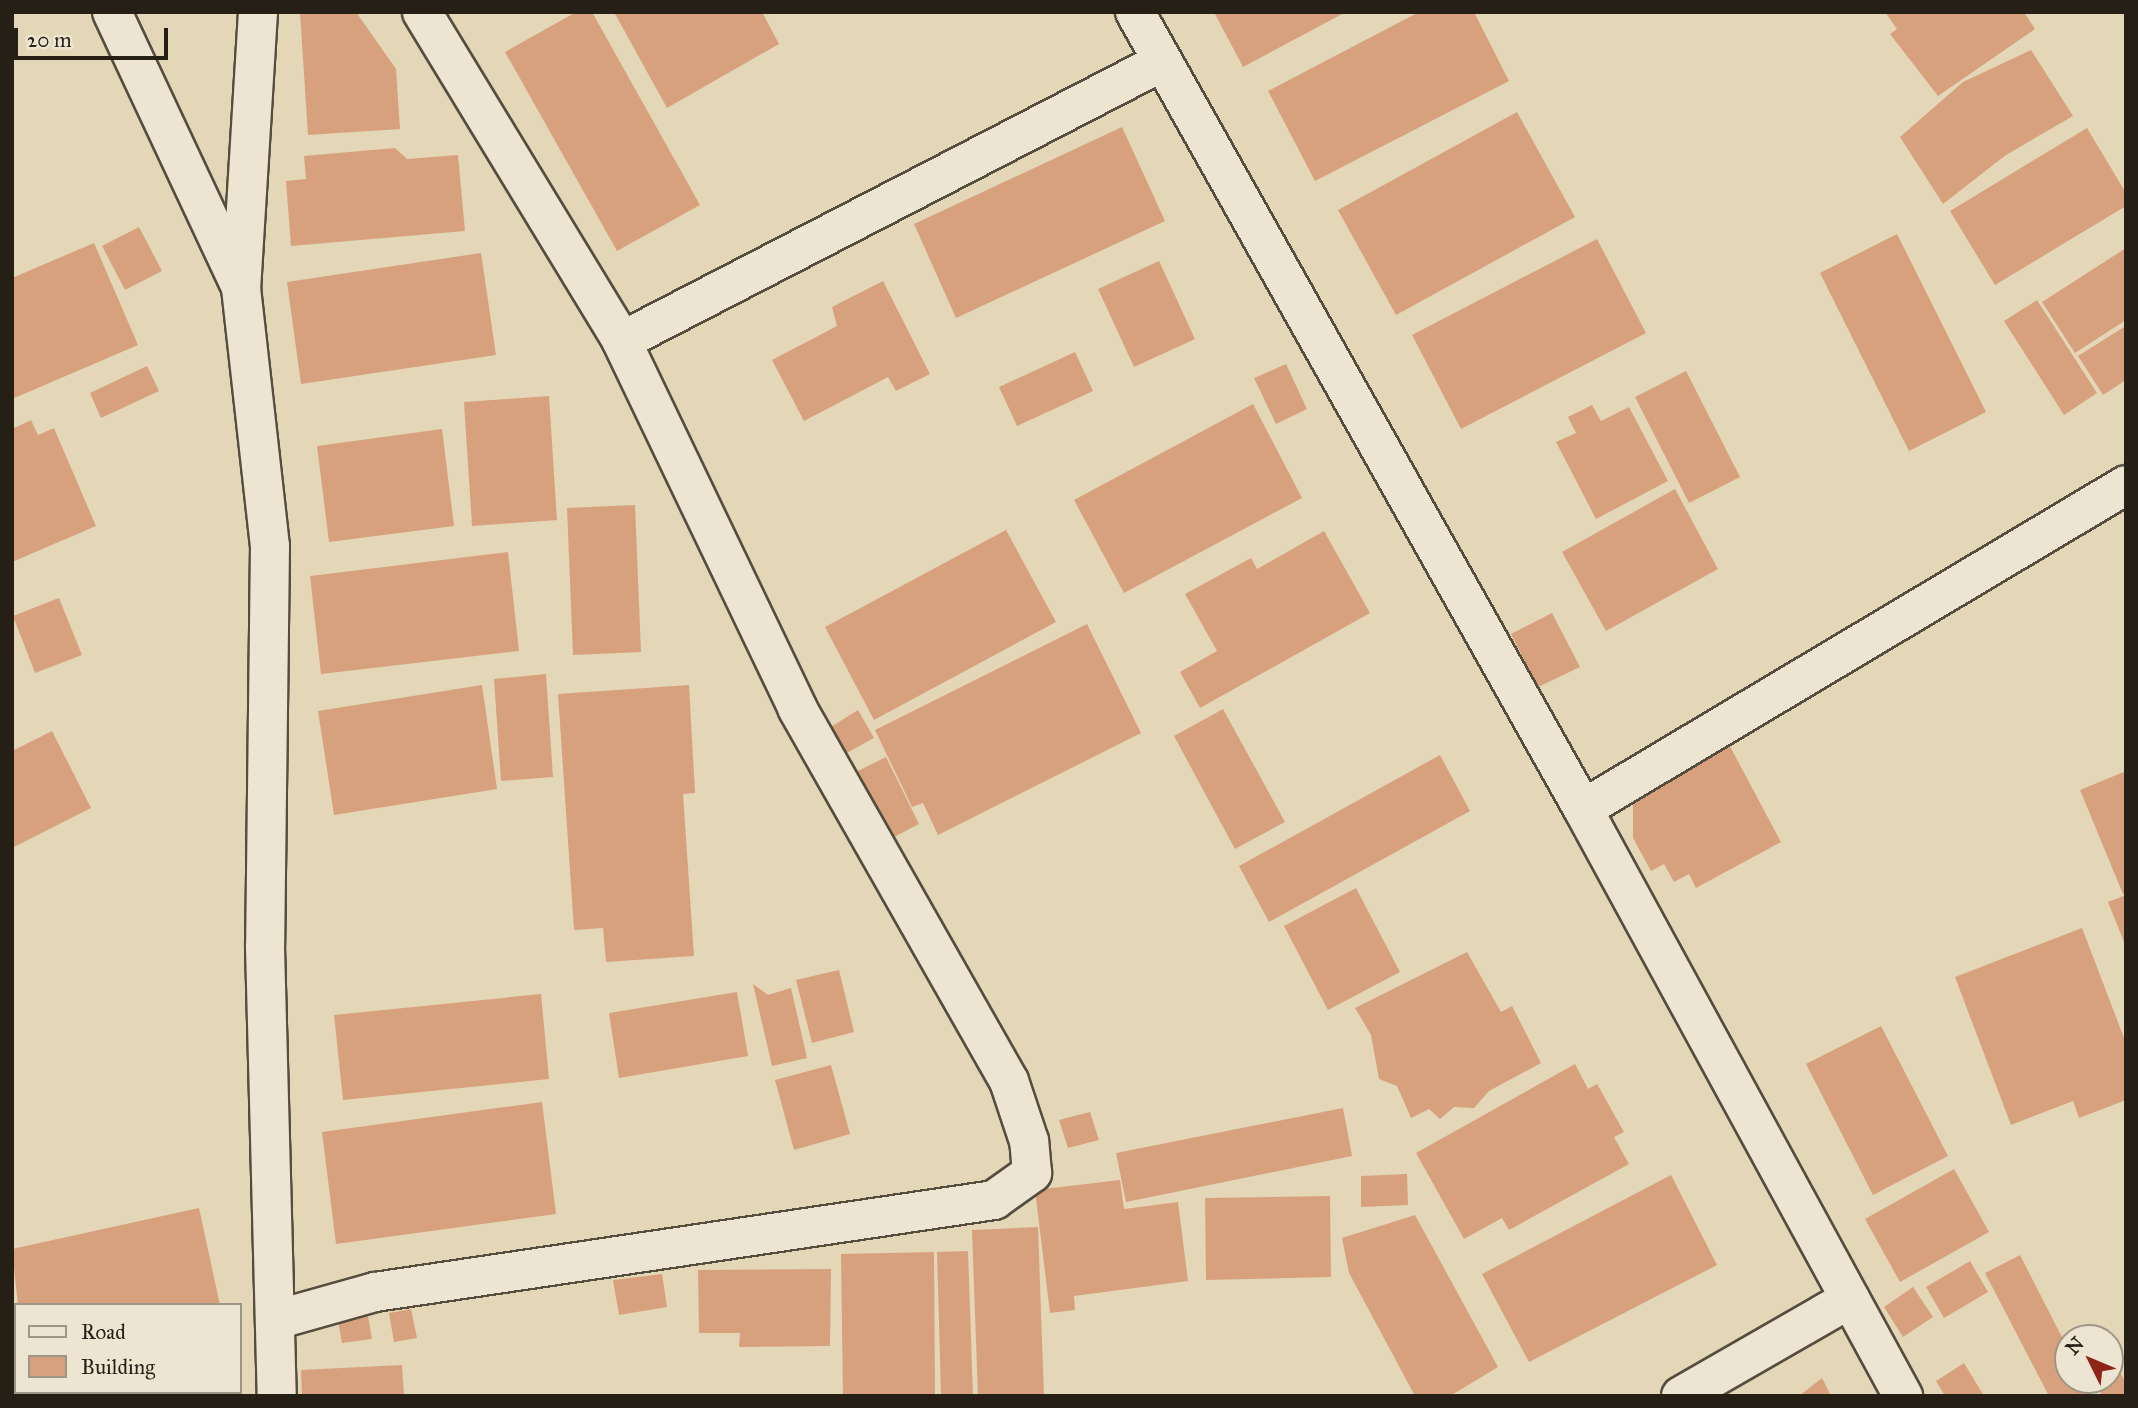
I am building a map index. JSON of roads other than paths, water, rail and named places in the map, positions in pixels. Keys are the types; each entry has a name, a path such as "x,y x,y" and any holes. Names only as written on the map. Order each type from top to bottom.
{"street":[{"path":"112,12 241,288"},
{"path":"258,12 241,288 270,546 265,947 279,1319 277,1396"},
{"path":"279,1319 388,1290 994,1200 1032,1173 1029,1141 1009,1081 798,709 622,341 422,12"},
{"path":"1135,12 1160,63 1583,809 1903,1396"},
{"path":"622,341 1160,63"},
{"path":"1583,809 2126,485"},
{"path":"1681,1396 1850,1299"}]}
